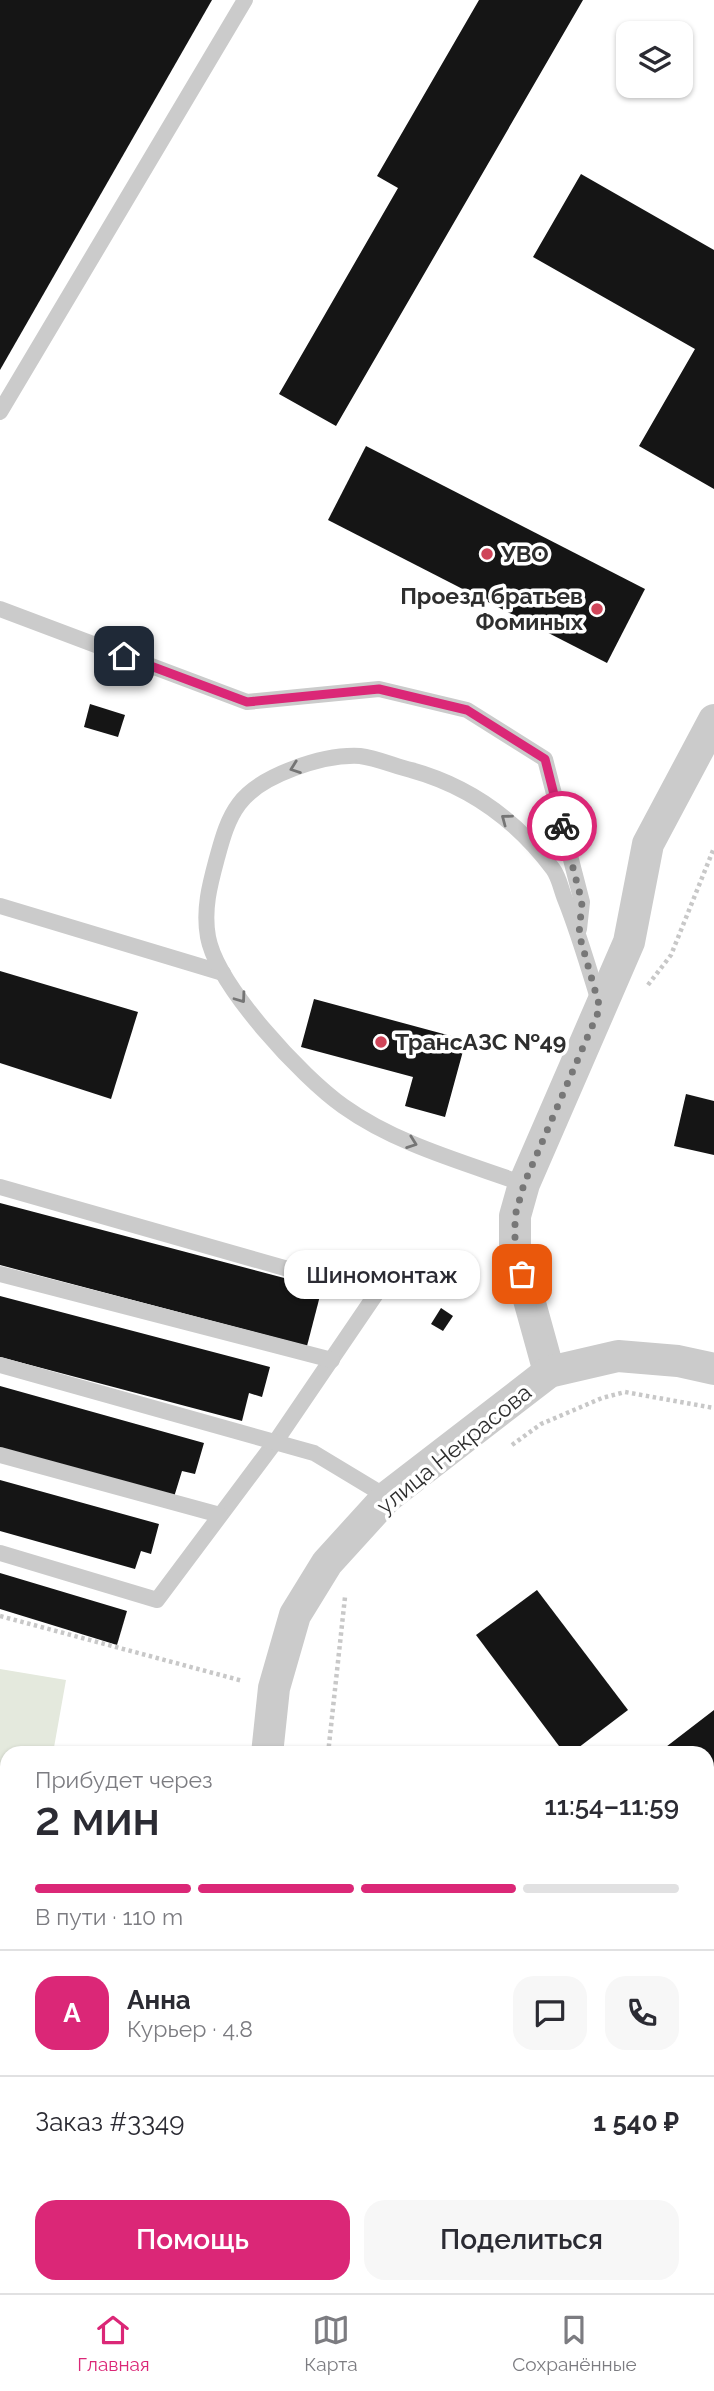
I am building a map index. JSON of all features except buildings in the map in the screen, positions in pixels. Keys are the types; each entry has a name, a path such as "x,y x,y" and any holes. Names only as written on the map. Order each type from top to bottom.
{"street":[{"path":"549,1372 515,1249 515,1216 524,1184 629,942 648,844 714,720"},
{"name":"улица Некрасова","path":"268,1746 274,1688 295,1615 327,1563 387,1497 549,1372 618,1356 678,1361 714,1369"}],"lane":[{"path":"0,412 245,0"},
{"path":"0,610 247,702 379,689 467,710 545,759 582,902 579,934"},
{"path":"524,1184 400,1138 343,1106 297,1066 258,1022 223,973 208,938 206,896 224,833 240,803 272,776 316,760 360,756 433,777 480,800 515,825 554,871 579,934 600,1008"},
{"path":"0,906 223,973"},
{"path":"0,1187 376,1294 276,1441 157,1600 0,1553"},
{"path":"0,1274 332,1360"},
{"path":"0,1365 314,1453 387,1497"},
{"path":"0,1455 220,1515"}],"path":[{"path":"600,1008 649,984 671,955 714,848"},
{"path":"507,1449 541,1424 602,1398 625,1392 714,1408"},
{"path":"329,1746 345,1592"},
{"path":"0,1616 245,1681"}],"shaded area":[{"path":"0,1669 66,1680 54,1746 0,1746"}],"way so far":[{"path":"522,1274 515,1249 515,1216 524,1184 600,1008 579,934 582,902 562,826"}],"place":[{"name":"УВО","path":"487,554"},
{"name":"Проезд братьев Фоминых","path":"597,609"},
{"name":"ТрансАЗС №49","path":"381,1042"},
{"name":"Шиномонтаж","path":"522,1274"}],"route":[{"path":"124,656 247,702 379,689 467,710 545,759 562,826"}]}
